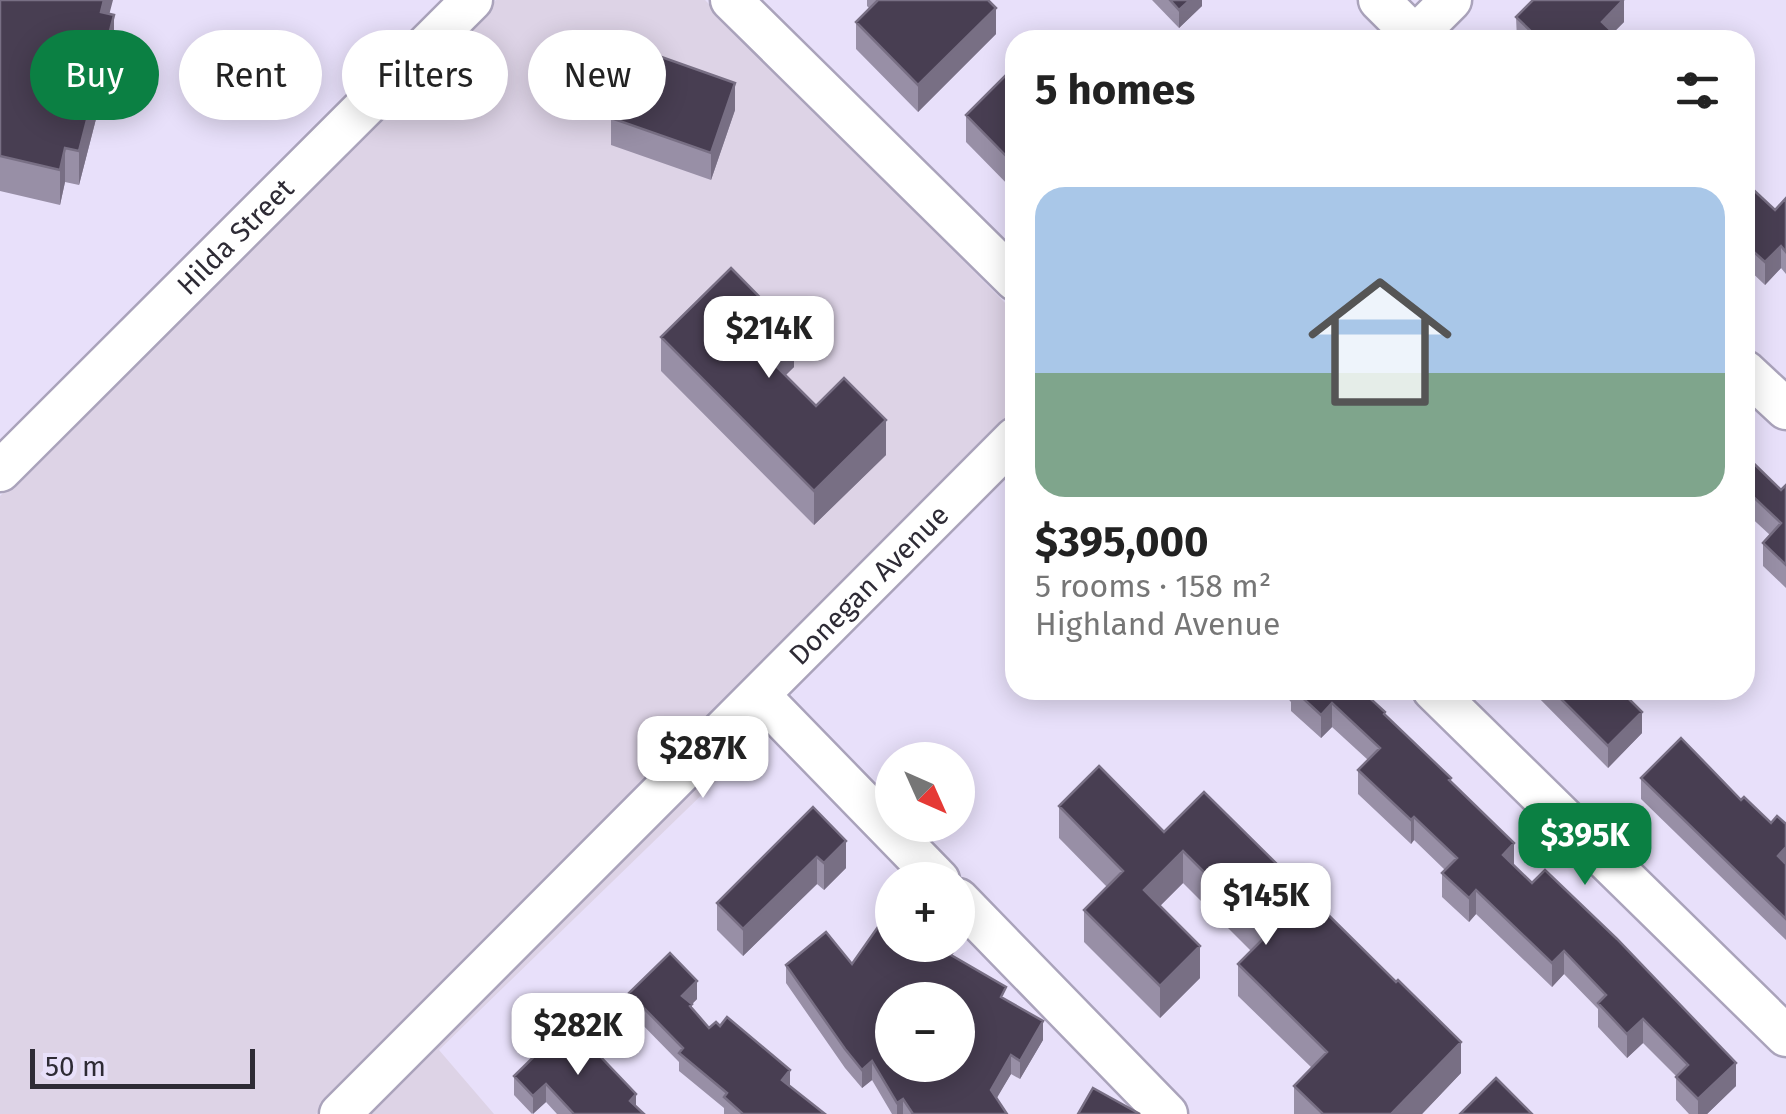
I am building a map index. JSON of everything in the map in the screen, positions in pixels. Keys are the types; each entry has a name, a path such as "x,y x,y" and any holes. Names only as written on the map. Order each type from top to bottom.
{"street":[{"name":"Hilda Street","path":"0,471 472,0"},
{"path":"731,0 1005,270"},
{"path":"1379,0 1407,30"},
{"path":"1423,30 1451,0"},
{"path":"1755,380 1786,410"},
{"name":"Donegan Avenue","path":"340,1114 1005,448"},
{"path":"758,695 921,862"},
{"path":"1443,700 1786,1036"},
{"path":"975,916 1168,1114"}],"shaded area":[{"path":"496,0 705,0 1005,303 1005,423 316,1114 0,1114 0,496 376,120 508,120 508,30 466,30"},
{"path":"760,719 764,724 748,741 752,746 439,1050 494,1114 364,1114"}],"building":[{"path":"0,0 104,0 101,12 114,15 110,30 30,30 30,120 87,120 79,151 65,148 60,170 0,156"},
{"path":"878,0 988,0 996,8 918,85 856,22"},
{"path":"1170,0 1190,0 1179,10"},
{"path":"1533,0 1623,0 1602,22 1610,30 1530,30 1516,17"},
{"path":"666,59 735,83 711,153 617,120 666,120"},
{"path":"1005,76 1005,155 966,115"},
{"path":"1755,191 1775,210 1786,198 1786,252 1781,246 1765,262 1755,253"},
{"path":"731,268 794,332 768,358 816,406 844,378 886,420 814,491 661,337"},
{"path":"1755,465 1781,490 1786,485 1786,565 1763,543 1781,523 1755,498"},
{"path":"1305,700 1372,700 1514,843 1503,855 1532,883 1545,870 1736,1063 1698,1099 1676,1077 1688,1065 1643,1019 1627,1034 1598,1003 1606,995 1564,951 1552,963 1476,890 1469,898 1442,873 1457,858 1358,770 1380,748 1332,703 1321,715"},
{"path":"1562,700 1630,700 1642,712 1608,746"},
{"path":"1681,738 1741,800 1744,797 1771,823 1777,816 1786,824 1786,847 1778,856 1786,864 1786,919 1641,778"},
{"path":"1099,766 1164,832 1204,792 1461,1042 1391,1114 1323,1114 1294,1086 1327,1052 1238,964 1267,935 1183,851 1144,890 1200,946 1160,986 1084,910 1123,871 1059,806"},
{"path":"813,807 846,841 824,863 817,857 743,929 717,903"},
{"path":"875,931 875,962 963,962 1006,987 1001,997 1043,1021 1020,1061 1011,1055 991,1090 1007,1114 913,1114 903,1099 897,1103 884,1082 975,1082 975,982 875,982 875,1066 872,1061 862,1070 786,965 826,932 852,964"},
{"path":"670,953 697,981 682,996 709,1028 716,1022 720,1026 727,1017 790,1070 782,1080 825,1114 743,1114 724,1097 727,1093 679,1053 683,1048 629,993"},
{"path":"576,1031 636,1094 630,1101 644,1114 574,1114 546,1084 533,1096 514,1076 557,1034 565,1042"},
{"path":"1496,1078 1532,1114 1460,1114"},
{"path":"1093,1088 1140,1114 1078,1114"}]}
